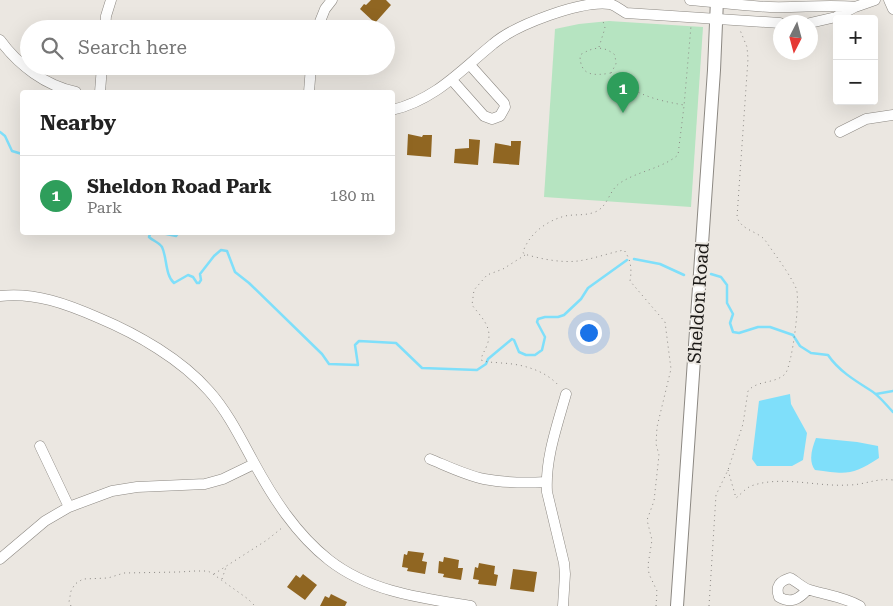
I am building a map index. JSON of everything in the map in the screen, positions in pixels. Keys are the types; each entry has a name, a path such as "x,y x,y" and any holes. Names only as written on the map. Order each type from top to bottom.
{"main road":[{"name":"Sheldon Road","path":"677,606 714,70 716,1"}],"street":[{"path":"106,20 111,0"},
{"path":"320,20 332,0"},
{"path":"690,0 768,7 805,8 836,5 855,7"},
{"path":"818,21 836,17 855,7 875,0"},
{"path":"889,0 893,9"},
{"path":"395,109 425,98 452,80 494,43 525,24 570,8 613,1 626,13 773,22"},
{"path":"0,40 20,62"},
{"path":"452,80 484,116 492,119 500,116 504,112 504,103 470,65"},
{"path":"38,75 58,86 70,90"},
{"path":"100,90 101,75"},
{"path":"309,90 310,75"},
{"path":"840,132 866,119 893,115"},
{"path":"0,296 36,296 87,313 130,333 175,360 210,392 222,408 290,521 330,561 380,588 406,595 472,606"},
{"path":"563,606 565,574 546,482 551,450 566,394"},
{"path":"40,446 69,507"},
{"path":"430,458 464,473 485,479 546,482"},
{"path":"0,559 45,521 69,507 112,491 137,487 205,484 223,479 254,464"},
{"path":"807,590 841,598 860,606"}],"path":[{"path":"525,255 523,252 526,244 535,232 547,223 565,216 583,215 596,211 604,205 618,184 670,162 678,155 692,17"},
{"path":"710,606 716,495 728,470 743,424 748,391 755,385 769,382 784,375 790,365 798,301 798,290 765,240 760,234 739,223 737,217 748,59 747,47 739,29 739,20"},
{"path":"599,48 604,33 604,21"},
{"path":"611,73 616,64 615,55 609,49 589,49 580,55 580,66 585,72 595,75 611,73 635,92 660,101 684,106"},
{"path":"566,394 552,378 538,370 502,363 488,363 482,360 482,354 490,336 487,324 472,305 474,290 487,275 503,269 525,255 564,262 579,261 624,250 632,270 630,281 665,322 671,370 656,437 659,455 654,501 647,520 652,540 648,565 649,574 657,591 656,606"},
{"path":"728,470 736,498 751,486 774,482 801,482 830,486 856,485 880,478 893,480"},
{"path":"214,574 267,540 290,521"},
{"path":"221,580 227,566"},
{"path":"70,606 71,591 83,579 108,578 124,573 195,570 208,571 214,574 255,606"}],"green space":[{"path":"609,21 703,27 691,207 544,197 555,29"}],"water":[{"path":"790,394 791,404 807,433 803,460 792,466 757,466 752,459 759,401"},
{"path":"816,438 878,446 879,458 855,471 842,473 815,470 811,459"}],"building":[{"path":"371,0 386,0 391,5 378,20 372,20 360,9 364,4 366,5"},
{"path":"408,134 422,137 423,135 432,135 431,157 407,155"},
{"path":"469,139 480,140 478,165 454,163 455,149 469,148"},
{"path":"511,141 521,141 519,165 493,163 495,143 511,146"},
{"path":"408,551 424,553 422,561 427,562 425,574 407,571 408,568 402,567 404,554 407,555"},
{"path":"444,557 459,560 458,568 463,568 461,580 443,577 444,574 438,573 439,561 443,562"},
{"path":"479,563 495,566 494,574 498,575 496,586 478,584 479,580 473,579 475,567 478,568"},
{"path":"513,569 537,572 534,592 510,589"},
{"path":"303,574 317,585 305,600 287,587 296,575 300,578"},
{"path":"331,594 347,602 345,606 320,606 325,596 329,598"}],"waterway":[{"path":"0,132 5,136 12,151 20,153"},
{"path":"150,235 149,237 162,247 169,275 174,283 188,275 199,283 201,280 200,274 214,256 221,250 227,251 235,272 249,283 322,354 329,364 358,365 355,345 359,341 396,343 422,368 477,370 512,339 519,352 526,355 535,355 542,350 545,337 537,322 538,319 564,315 581,299 588,288 627,260"},
{"path":"171,235 177,235"},
{"path":"634,259 660,264 684,275"},
{"path":"711,274 721,277 727,285 727,303 733,314 730,323 733,332 739,333 758,327 770,327 793,335 800,346 811,353 828,355 841,370 876,395 893,412"},
{"path":"876,394 893,391"}],"place":[{"name":"Sheldon Road Park","path":"623,113"}]}
